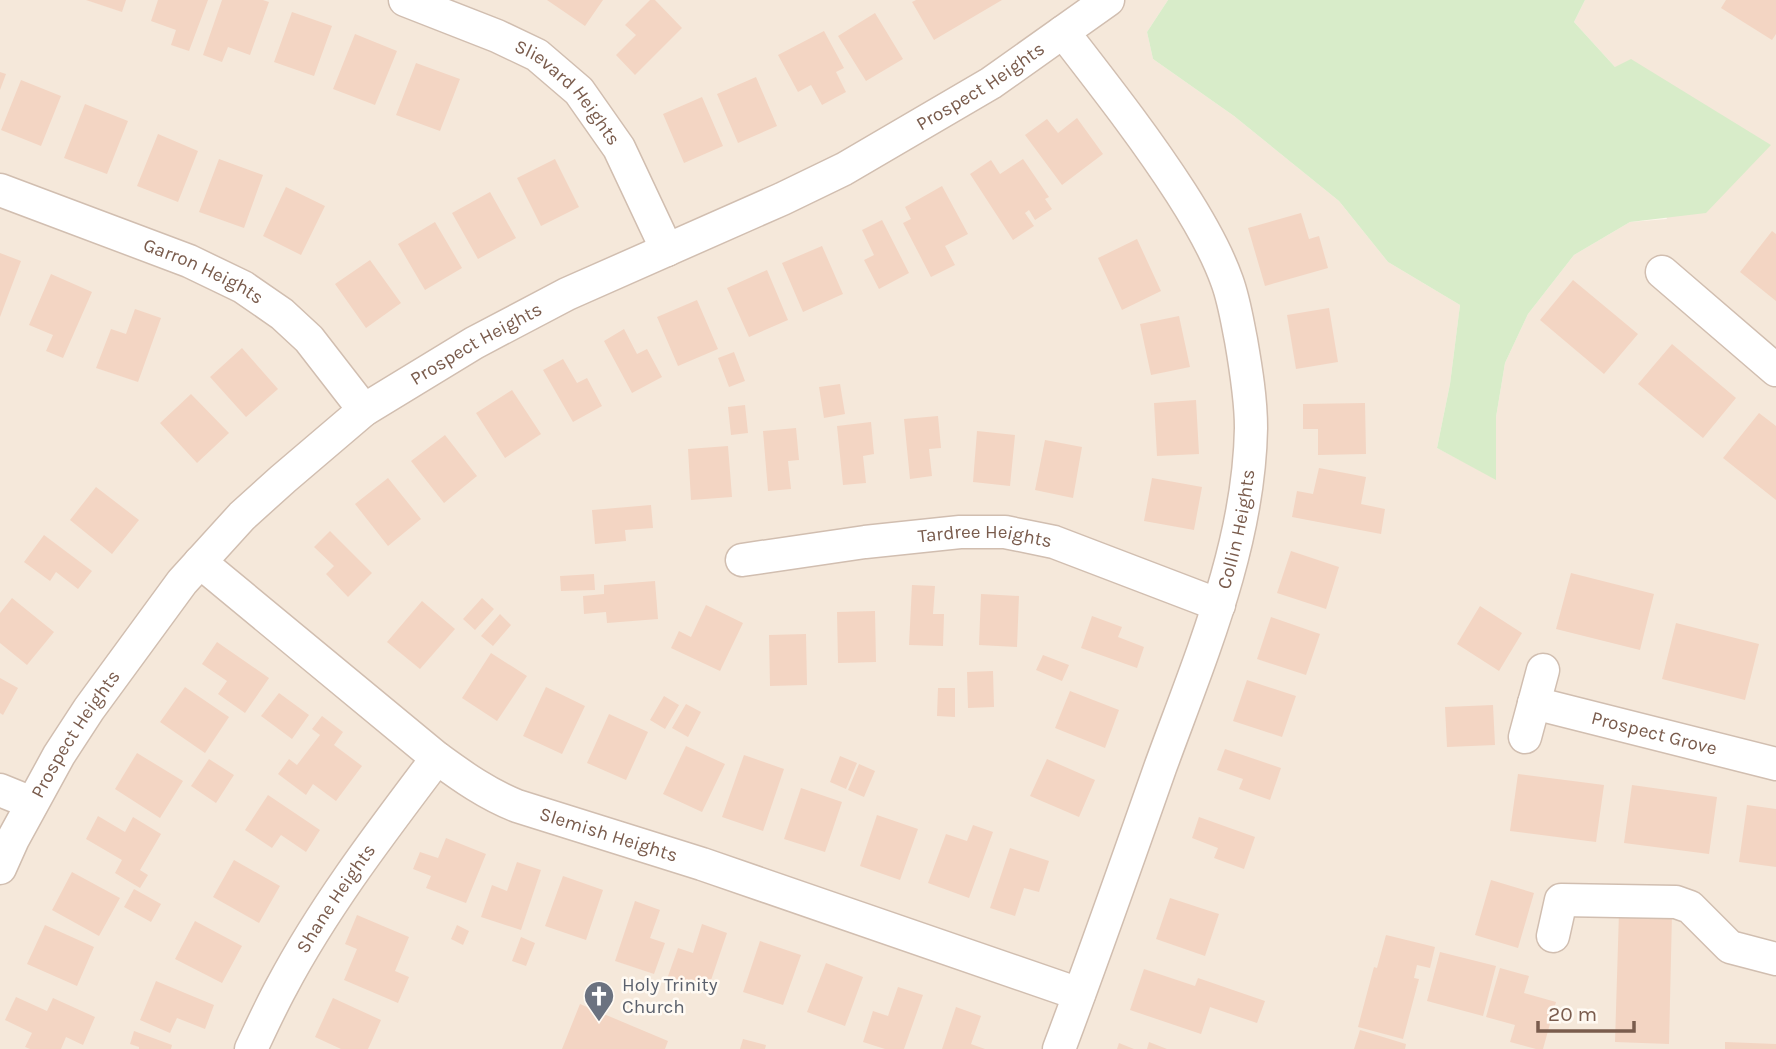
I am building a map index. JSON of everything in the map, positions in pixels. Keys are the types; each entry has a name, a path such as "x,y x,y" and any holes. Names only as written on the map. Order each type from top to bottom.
{"street":[{"name":"Slievard Heights","path":"405,0 497,36 537,55 579,91 619,148 667,250"},
{"name":"Prospect Heights","path":"0,868 59,755 89,709 182,582 252,506 364,411 474,343 567,294 844,169 990,83 1108,0"},
{"name":"Collin Heights","path":"1059,1049 1219,605 1242,517 1251,427 1245,359 1227,281 1198,220 1134,124 1063,32"},
{"name":"Garron Heights","path":"0,190 189,261 243,287 276,309 309,339 364,411"},
{"path":"1662,272 1776,370"},
{"name":"Tardree Heights","path":"742,559 960,532 1005,532 1054,542 1219,605"},
{"name":"Slemish Heights","path":"200,562 437,758 479,788 517,806 702,864 1079,994"},
{"path":"1525,737 1543,670"},
{"name":"Prospect Grove","path":"1534,703 1776,764"},
{"name":"Shane Heights","path":"251,1049 282,985 345,883 437,758"},
{"path":"0,790 32,803"},
{"path":"1553,936 1561,900 1676,902 1690,907 1730,947 1776,959"}],"shaded area":[{"path":"0,0 1168,0 1147,32 1153,59 1234,116 1339,201 1388,262 1460,305 1450,384 1437,448 1496,479 1496,417 1505,363 1528,314 1574,255 1630,222 1667,219 1615,67 1574,22 1585,0 1776,0 1776,1049 0,1049"}],"green space":[{"path":"1168,0 1585,0 1574,22 1615,67 1631,59 1771,145 1706,213 1630,222 1574,255 1528,314 1505,363 1496,417 1496,480 1437,448 1450,384 1460,305 1388,262 1339,201 1234,116 1153,59 1147,32"}],"building":[{"path":"86,0 126,0 122,12"},
{"path":"158,0 208,0 189,51 171,45 176,30 151,21"},
{"path":"222,0 269,2 250,55 228,47 222,62 203,55"},
{"path":"547,0 603,0 585,26"},
{"path":"650,0 655,0 682,28 635,75 616,55 636,35 625,25"},
{"path":"1002,0 934,40 912,2"},
{"path":"1726,0 1776,0 1776,34 1772,40 1721,8"},
{"path":"292,12 332,26 314,76 274,62"},
{"path":"875,13 903,59 866,81 838,36"},
{"path":"824,31 844,68 836,72 846,92 822,105 811,85 798,92 778,55"},
{"path":"355,34 397,51 375,105 333,89"},
{"path":"416,63 460,79 440,131 396,115"},
{"path":"0,72 6,74 0,90"},
{"path":"756,77 777,126 738,143 717,94"},
{"path":"21,80 61,96 41,146 1,130"},
{"path":"702,97 723,146 684,163 663,114"},
{"path":"85,104 128,121 107,174 64,158"},
{"path":"1077,118 1103,154 1062,185 1025,135 1047,119 1058,133"},
{"path":"158,134 198,151 178,202 137,186"},
{"path":"219,159 263,175 244,228 199,212"},
{"path":"555,159 579,207 541,226 517,178"},
{"path":"1023,159 1049,197 1045,199 1052,209 1035,220 1029,210 1025,213 1034,226 1013,240 970,174 991,160 1000,174"},
{"path":"942,186 968,234 945,246 955,265 931,277 903,223 911,219 905,207"},
{"path":"286,187 325,206 301,255 263,236"},
{"path":"490,192 516,238 478,259 452,213"},
{"path":"1301,213 1309,239 1319,236 1328,268 1265,286 1248,228"},
{"path":"882,220 909,273 879,289 864,260 874,255 862,230"},
{"path":"435,222 462,268 425,290 398,244"},
{"path":"1772,231 1776,234 1776,301 1740,272"},
{"path":"1137,239 1161,291 1122,310 1098,258"},
{"path":"822,246 843,294 803,312 782,263"},
{"path":"0,253 21,261 0,317"},
{"path":"370,260 401,303 366,328 335,284"},
{"path":"767,270 788,320 749,337 727,288"},
{"path":"51,274 92,292 63,358 46,351 53,335 29,325"},
{"path":"1573,280 1638,334 1604,374 1540,320"},
{"path":"697,300 718,349 678,366 657,317"},
{"path":"1329,308 1338,362 1296,369 1287,315"},
{"path":"135,309 161,318 138,382 96,368 111,329 126,334"},
{"path":"1179,316 1190,367 1151,375 1140,324"},
{"path":"624,329 637,354 647,349 662,377 632,393 604,341"},
{"path":"1672,344 1736,398 1703,438 1638,384"},
{"path":"242,348 278,389 246,417 210,377"},
{"path":"734,352 745,381 729,387 718,358"},
{"path":"563,359 577,383 587,378 602,406 573,422 543,370"},
{"path":"840,384 845,414 824,418 819,387"},
{"path":"512,390 541,434 505,458 476,413"},
{"path":"191,394 229,433 197,463 160,423"},
{"path":"1196,400 1199,454 1157,456 1154,403"},
{"path":"1365,403 1366,454 1318,455 1318,429 1303,429 1303,404"},
{"path":"745,405 748,433 731,435 728,407"},
{"path":"1759,413 1776,426 1776,500 1723,458"},
{"path":"938,416 941,448 929,449 932,476 910,479 904,419"},
{"path":"871,422 874,454 863,456 866,483 843,485 837,426"},
{"path":"796,428 799,460 788,461 791,489 768,491 763,431"},
{"path":"977,431 1015,435 1010,486 973,482"},
{"path":"445,435 477,476 444,503 411,461"},
{"path":"1045,440 1082,447 1073,498 1035,490"},
{"path":"728,446 732,497 691,500 688,449"},
{"path":"1319,468 1366,477 1361,504 1385,509 1381,534 1292,517 1297,491 1313,494"},
{"path":"388,478 421,519 388,546 355,504"},
{"path":"1152,478 1202,487 1194,530 1144,521"},
{"path":"96,487 139,520 112,554 70,520"},
{"path":"651,505 653,528 625,530 626,541 595,544 592,510"},
{"path":"330,531 372,573 348,597 326,574 334,566 314,547"},
{"path":"44,535 92,571 78,589 56,572 50,581 24,562"},
{"path":"1291,551 1339,567 1326,609 1277,593"},
{"path":"1571,573 1654,594 1640,650 1556,629"},
{"path":"594,574 595,590 561,591 560,576"},
{"path":"655,581 658,619 607,623 606,612 584,614 583,596 604,594 604,585"},
{"path":"912,585 935,586 933,614 944,614 943,646 909,645"},
{"path":"981,594 1019,596 1017,647 979,645"},
{"path":"12,598 54,632 27,665 0,643 0,613"},
{"path":"482,598 494,609 475,630 463,619"},
{"path":"422,601 455,629 420,669 387,642"},
{"path":"706,605 743,623 720,671 671,648 679,631 691,637"},
{"path":"1480,606 1522,633 1499,671 1457,644"},
{"path":"875,611 876,662 838,663 837,612"},
{"path":"500,614 511,625 493,646 481,636"},
{"path":"1092,616 1122,627 1118,637 1144,647 1137,668 1081,648"},
{"path":"1271,617 1320,634 1306,675 1257,659"},
{"path":"1676,623 1759,644 1745,700 1662,679"},
{"path":"806,634 807,685 770,686 769,635"},
{"path":"217,642 269,678 245,713 218,694 227,681 202,664"},
{"path":"491,653 527,676 497,721 462,698"},
{"path":"1043,655 1069,665 1062,681 1036,670"},
{"path":"993,671 994,707 968,708 967,672"},
{"path":"0,678 18,688 3,715 0,713"},
{"path":"1247,680 1296,696 1282,737 1233,721"},
{"path":"185,687 229,717 205,753 160,722"},
{"path":"546,687 585,706 562,754 523,736"},
{"path":"938,688 955,688 955,717 937,716"},
{"path":"1070,691 1119,710 1105,748 1055,728"},
{"path":"279,693 309,715 292,739 261,716"},
{"path":"664,696 679,705 665,729 650,720"},
{"path":"686,704 701,712 688,737 672,728"},
{"path":"1493,705 1495,745 1447,747 1445,707"},
{"path":"609,714 648,732 626,780 587,763"},
{"path":"322,716 343,732 334,745 362,766 336,801 313,784 306,795 278,774 289,759 297,765 320,735 312,729"},
{"path":"686,746 725,764 702,812 663,794"},
{"path":"1225,749 1281,768 1270,800 1239,789 1243,779 1217,770"},
{"path":"137,753 183,781 160,818 115,789"},
{"path":"744,755 784,769 763,831 722,817"},
{"path":"840,756 857,763 846,789 830,782"},
{"path":"209,759 234,775 216,803 191,786"},
{"path":"1047,759 1095,780 1079,817 1030,796"},
{"path":"859,764 875,771 864,797 848,790"},
{"path":"1518,774 1604,785 1596,842 1510,831"},
{"path":"1632,785 1717,797 1709,854 1624,843"},
{"path":"801,788 842,802 825,852 784,839"},
{"path":"268,795 320,830 306,852 281,835 272,848 245,830"},
{"path":"1747,805 1776,809 1776,867 1739,862"},
{"path":"877,815 918,829 900,880 860,866"},
{"path":"98,816 125,832 133,817 161,834 140,870 148,875 140,888 115,873 122,860 86,839"},
{"path":"1199,817 1255,837 1244,869 1214,858 1218,848 1192,838"},
{"path":"973,825 993,832 969,898 928,883 946,834 967,841"},
{"path":"446,838 486,854 466,903 426,888 431,876 413,869 420,852 438,858"},
{"path":"1010,848 1049,861 1039,892 1024,888 1015,916 990,908"},
{"path":"234,860 280,886 259,923 213,897"},
{"path":"517,862 541,870 521,930 481,917 492,885 507,891"},
{"path":"72,872 120,898 99,936 52,910"},
{"path":"563,876 603,890 586,940 545,926"},
{"path":"1491,880 1534,893 1518,948 1475,935"},
{"path":"134,889 161,904 151,922 124,907"},
{"path":"1170,898 1219,914 1205,956 1156,939"},
{"path":"635,901 660,910 650,938 665,943 654,974 615,961"},
{"path":"1619,912 1672,914 1669,1044 1615,1042"},
{"path":"357,915 409,937 395,971 409,977 398,1003 344,980 357,949 345,944"},
{"path":"195,921 242,946 222,983 175,959"},
{"path":"702,924 727,933 707,992 667,979 678,948 693,953"},
{"path":"45,925 94,947 77,986 27,964"},
{"path":"457,925 469,931 463,945 451,939"},
{"path":"1386,935 1435,947 1430,968 1417,965 1414,978 1419,979 1403,1039 1358,1027 1374,967 1377,968"},
{"path":"521,937 535,943 526,966 512,961"},
{"path":"760,941 801,955 783,1005 743,992"},
{"path":"1440,952 1496,966 1483,1016 1427,1001"},
{"path":"826,963 863,977 845,1026 807,1012"},
{"path":"1500,968 1529,976 1524,993 1556,1002 1543,1049 1510,1042 1515,1025 1486,1017"},
{"path":"1144,969 1195,986 1198,978 1265,1001 1257,1023 1210,1007 1201,1034 1130,1010"},
{"path":"156,981 214,1005 205,1029 177,1018 170,1033 140,1020"},
{"path":"898,987 923,995 904,1049 885,1049 863,1042 873,1011 888,1016"},
{"path":"16,997 47,1011 53,998 95,1017 83,1045 66,1037 61,1049 25,1047 32,1033 5,1020"},
{"path":"333,998 381,1020 368,1049 341,1049 315,1037"},
{"name":"Holy Trinity Church","path":"580,1004 668,1041 665,1049 562,1049"},
{"path":"956,1007 981,1016 971,1044 985,1049 942,1049"},
{"path":"1360,1030 1406,1044 1405,1049 1354,1049"},
{"path":"134,1031 172,1045 171,1049 139,1049 130,1044"},
{"path":"743,1039 766,1045 765,1049 740,1049"},
{"path":"1149,1042 1167,1049 1147,1049"},
{"path":"1725,1042 1776,1044 1776,1049 1725,1049"},
{"path":"1119,1043 1134,1049 1117,1049"}],"place":[{"name":"Holy Trinity Church","path":"599,1023"}]}
